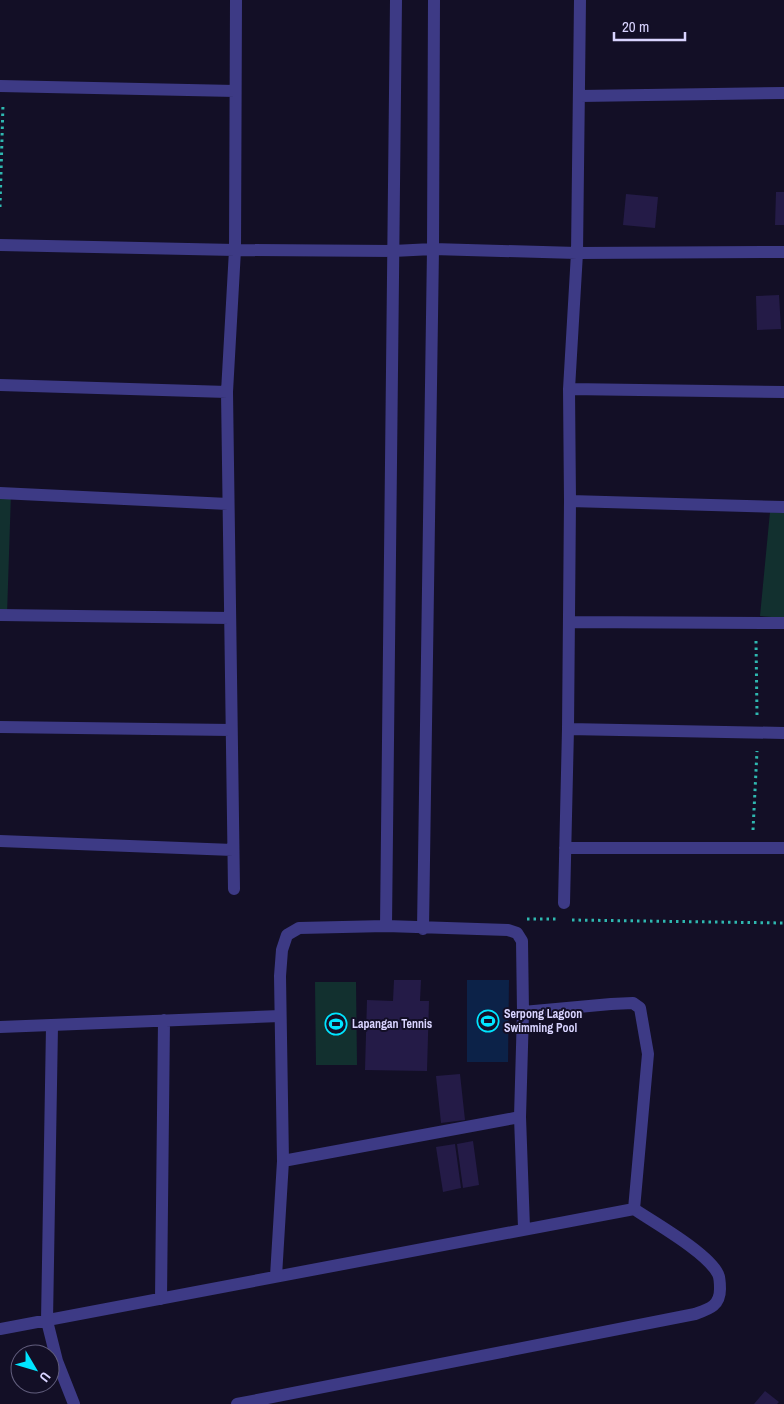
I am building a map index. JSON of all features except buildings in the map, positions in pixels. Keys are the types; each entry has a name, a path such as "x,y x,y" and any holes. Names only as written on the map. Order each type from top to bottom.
{"street":[{"path":"234,889 227,392 235,250 236,0"},
{"path":"386,926 396,0"},
{"path":"423,928 433,249 434,0"},
{"path":"564,903 568,730 569,389 577,253 580,0"},
{"path":"2,86 235,92"},
{"path":"580,96 784,92"},
{"path":"0,245 235,250 393,251 433,249 577,253 784,252"},
{"path":"0,385 227,392"},
{"path":"569,389 784,392"},
{"path":"0,493 228,504"},
{"path":"570,501 784,507"},
{"path":"0,615 230,618"},
{"path":"569,622 784,623"},
{"path":"0,727 231,730"},
{"path":"568,730 784,733"},
{"path":"0,841 233,850"},
{"path":"565,848 784,848"},
{"path":"276,1276 283,1161 280,1016 282,950 287,935 299,928 386,926 508,930 517,933 522,941 523,1012 520,1117 524,1228"},
{"path":"523,1012 612,1004 632,1004 640,1008 648,1054 634,1209"},
{"path":"0,1027 280,1016"},
{"path":"161,1299 164,1020"},
{"path":"52,1026 47,1321 57,1361 74,1404"},
{"path":"283,1161 520,1117"},
{"path":"0,1329 524,1228 634,1209 691,1247 711,1263 720,1276 720,1297 714,1305 695,1314 237,1404"}],"path":[{"path":"0,207 2,86"},
{"path":"527,919 557,920"},
{"path":"567,920 784,923"}],"green space":[{"path":"0,493 11,493 7,615 0,614"},
{"path":"770,512 784,513 784,618 760,616"},
{"name":"Lapangan Tennis","path":"315,982 356,982 357,1065 316,1065"}],"water":[{"name":"Serpong Lagoon Swimming Pool","path":"467,980 509,980 508,1062 467,1062"}],"place":[{"name":"Serpong Lagoon Swimming Pool","path":"488,1021"},
{"name":"Lapangan Tennis","path":"336,1024"}]}
